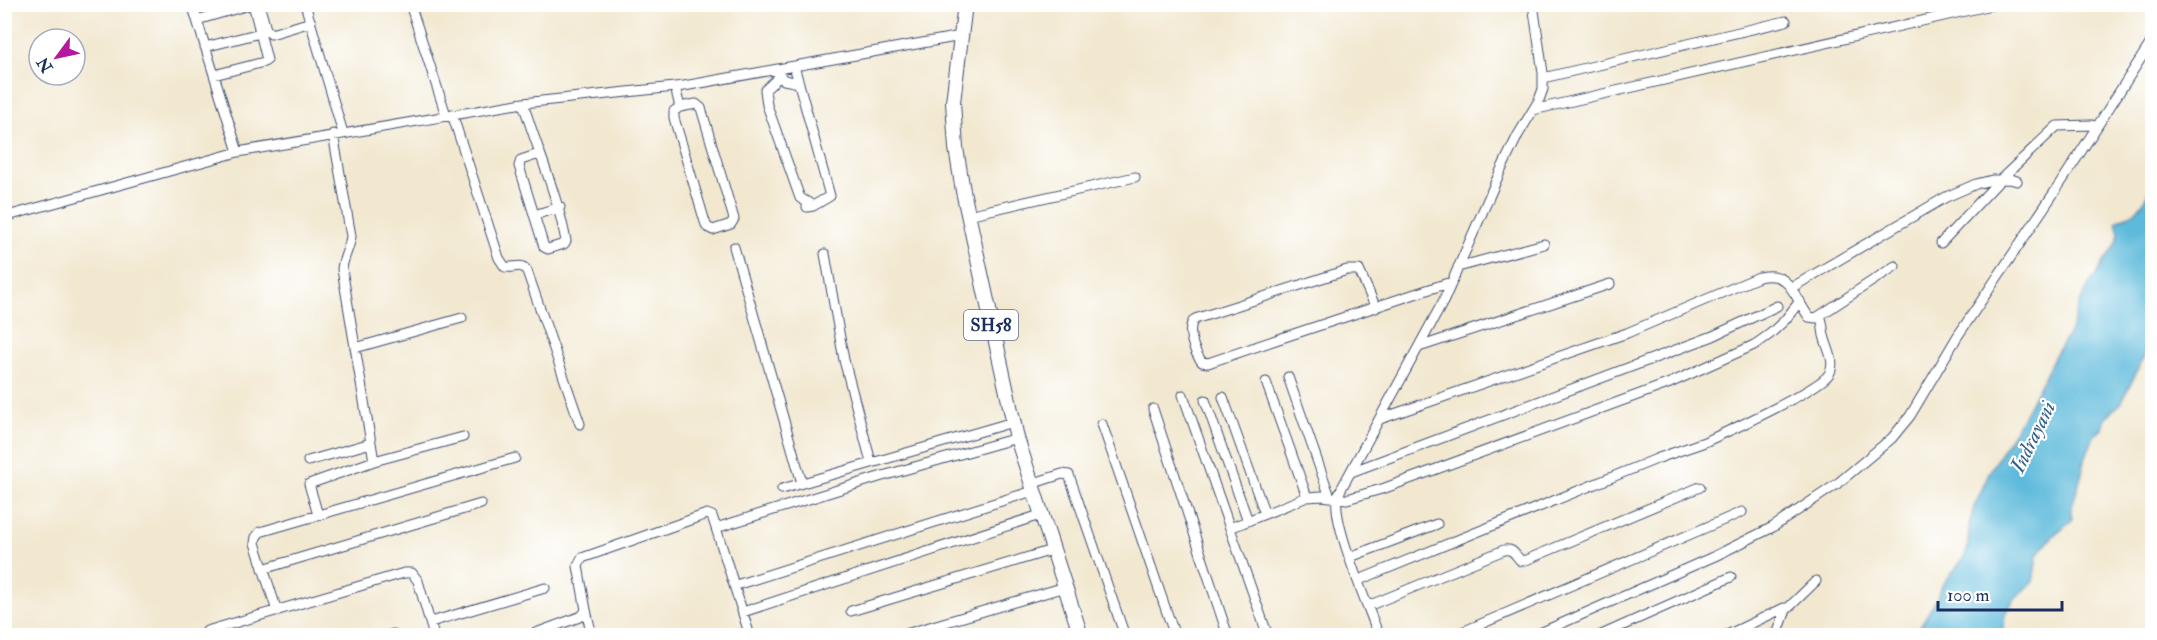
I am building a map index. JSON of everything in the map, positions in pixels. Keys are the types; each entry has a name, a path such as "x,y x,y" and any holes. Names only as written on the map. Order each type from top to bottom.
{"main road":[{"name":"SH58","path":"965,4 953,102 956,148 968,215 1017,438 1080,632"}],"street":[{"path":"192,4 238,152"},
{"path":"197,20 223,8 252,4 267,57 264,62 214,75"},
{"path":"259,4 266,29 271,34 310,22"},
{"path":"305,4 343,133"},
{"path":"410,4 499,258 505,267 519,266 524,267 526,271 580,424"},
{"path":"1334,498 1351,472 1419,347 1500,172 1543,88 1533,4"},
{"path":"1533,110 1996,4"},
{"path":"1543,78 1786,21"},
{"path":"205,47 260,33"},
{"path":"4,217 238,152 333,134 523,103 680,86 961,36"},
{"path":"1533,636 1715,556 1773,527 1837,484 1892,438 1910,416 1957,337 2064,178 2152,41"},
{"path":"794,66 799,83 830,197 807,207 809,203 800,198 782,149 767,105 765,90 780,76 784,80 799,83"},
{"path":"680,86 684,106"},
{"path":"523,103 539,154 560,207 566,241 564,244 546,249 519,162 524,158 539,154"},
{"path":"696,104 701,108 734,219 731,224 710,230 705,222 674,118 674,111 684,106 696,104"},
{"path":"1941,243 2001,179 2057,126 2092,125 2095,128"},
{"path":"333,134 351,236 350,245 342,260 342,269 374,461"},
{"path":"968,215 1135,177"},
{"path":"1791,288 1946,197 1976,184 2001,179 2017,181"},
{"path":"534,215 560,207"},
{"path":"1458,267 1544,244"},
{"path":"734,247 802,483"},
{"path":"825,254 844,360 871,462"},
{"path":"1380,419 1627,333 1759,277 1775,275 1781,278 1791,288 1809,317 1820,316 1895,266"},
{"path":"1376,308 1359,270 1347,270 1195,318 1190,328 1197,356 1202,362 1208,363 1333,320 1376,308 1451,282"},
{"path":"1419,347 1610,284"},
{"path":"1230,528 1307,497 1315,495 1334,498 1357,497 1411,480 1670,383 1756,344 1785,320 1800,301"},
{"path":"1351,472 1713,336 1777,306"},
{"path":"1359,580 1659,458 1707,441 1805,392 1822,381 1832,368 1830,351 1824,338 1820,316"},
{"path":"355,348 462,318"},
{"path":"1288,377 1334,498 1350,557 1379,636"},
{"path":"1266,382 1307,497"},
{"path":"1183,395 1268,636"},
{"path":"1223,397 1265,514"},
{"path":"1205,400 1248,521"},
{"path":"1152,409 1228,636"},
{"path":"782,489 1013,422"},
{"path":"1102,424 1175,636"},
{"path":"318,515 309,484 374,461 463,437"},
{"path":"716,528 879,477 1017,438"},
{"path":"308,461 371,443"},
{"path":"277,611 255,543 256,537 261,532 515,458"},
{"path":"735,585 1032,488 1062,474 1069,475 1071,478 1125,636"},
{"path":"1368,606 1503,550 1514,551 1521,561 1526,560 1700,487"},
{"path":"263,569 481,504"},
{"path":"1453,636 1742,512"},
{"path":"592,636 578,566 582,558 707,514 712,516 750,636"},
{"path":"743,612 1040,514"},
{"path":"1350,557 1437,524"},
{"path":"851,611 1052,550"},
{"path":"202,636 207,632 404,573 412,573 418,581 434,636"},
{"path":"1599,636 1731,578"},
{"path":"1773,636 1778,632 1788,608 1816,581"},
{"path":"899,636 1065,586"},
{"path":"431,622 545,588"},
{"path":"1725,636 1788,608"},
{"path":"528,636 576,620 586,610"},
{"path":"1052,636 1080,632"}],"water":[{"name":"Indrayani","path":"2152,186 2152,327 2143,359 2121,403 2105,418 2102,429 2094,436 2083,464 2072,506 2072,520 2054,535 2037,555 2033,582 2013,601 2005,614 2002,635 1915,635 1937,598 1940,588 1964,558 1968,547 1969,526 1974,507 1992,467 2027,410 2055,355 2071,330 2079,304 2091,282 2117,242 2119,233 2116,222 2138,209"}]}
